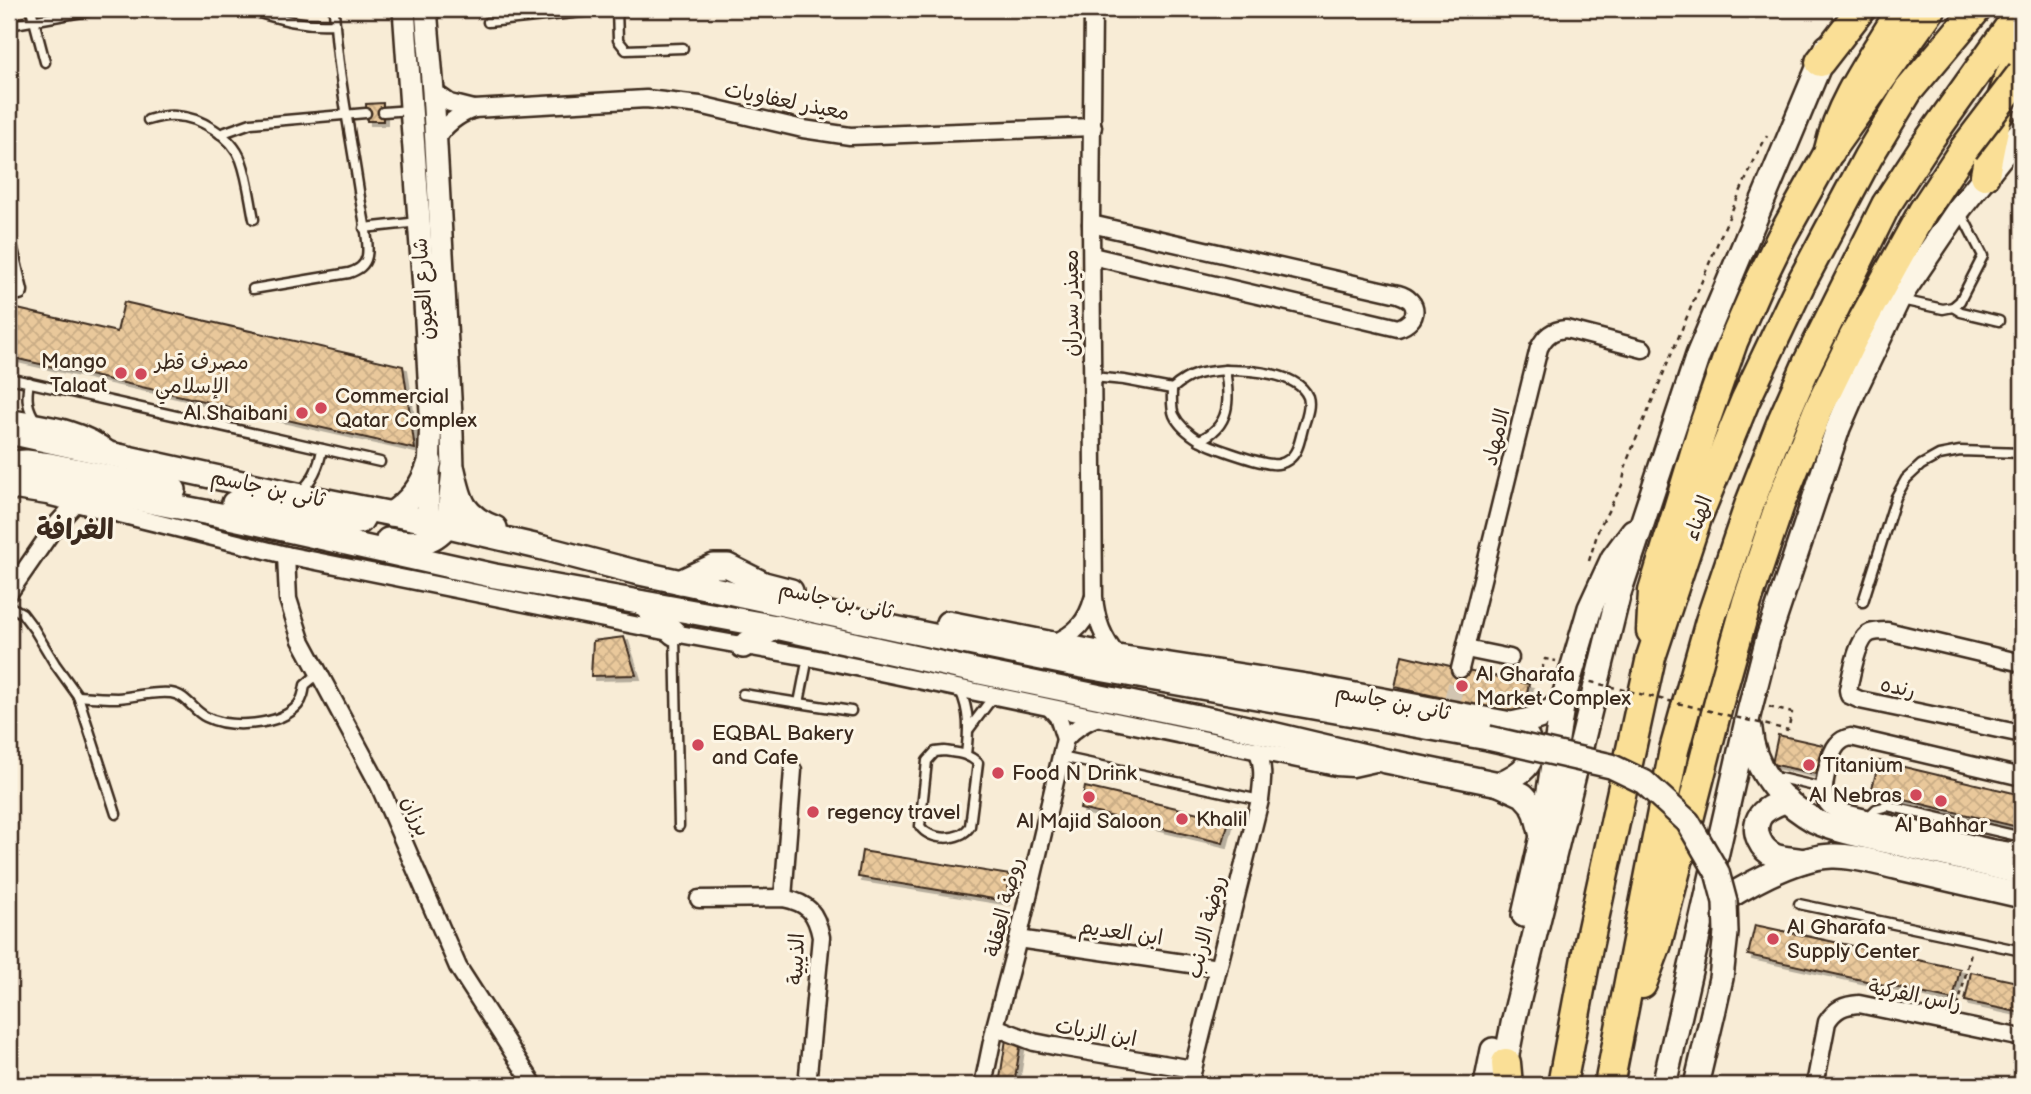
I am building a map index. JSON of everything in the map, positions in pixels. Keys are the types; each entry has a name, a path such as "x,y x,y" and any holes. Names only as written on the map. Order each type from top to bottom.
{"highway":[{"path":"1819,62 1861,9"},
{"path":"1830,150 1840,117 1903,9"},
{"path":"1651,657 1653,591 1716,387 1757,286 1830,150 1931,9"},
{"name":"الهناء","path":"1562,1085 1588,947 1651,657 1697,518 1745,401 1801,283 1868,157 1908,91 1977,9"},
{"path":"1608,1085 1674,750 1710,621 1750,503 1808,362 1886,205 2022,9"},
{"path":"1985,175 2003,91 2022,49"},
{"path":"1625,1005 1636,994 1653,960 1747,602 1780,504 1818,410 1853,338 1923,211 1964,149 2022,73"}],"main road":[{"path":"1505,1078 1514,1019 1618,596 1698,355 1819,62 1844,9"},
{"path":"1664,1085 1768,638 1839,428 1898,299 1958,209 2022,130"},
{"name":"ثانى بن جاسم","path":"9,432 391,514 434,529 543,548 680,582 714,566 728,566 775,588 1118,657 1450,706 1511,724 1544,717 1563,700"},
{"path":"391,514 401,508 416,492 430,462"},
{"path":"9,463 50,465 234,503 261,513 395,542 412,544 434,529"},
{"path":"453,470 460,498 467,511 479,522 496,529 600,556 635,572"},
{"name":"ثانى بن جاسم","path":"9,474 220,515 495,576 776,627 1499,784 1523,795 1532,804 1542,836"},
{"path":"234,503 257,504 348,524 361,521 368,509"},
{"path":"1486,1085 1542,836 1563,700 1600,583 1613,558 1646,515"},
{"path":"495,576 491,562 497,553 504,550 543,548"},
{"path":"680,582 1058,662 1488,737 1611,766 1644,782 1688,822 1717,872 1725,902 1727,933 1721,978 1696,1085"},
{"path":"642,603 674,633"},
{"path":"743,646 776,627"},
{"path":"1751,707 1751,741 1763,774 1787,800 1815,821 2022,873"},
{"path":"1499,784 1526,768 1531,755 1530,742 1522,730 1511,724"},
{"path":"1787,800 1770,807 1759,818 1757,833 1762,848 1775,856 1805,861"},
{"path":"1704,912 1751,883 1822,857 1843,856 2022,896"}],"street":[{"name":"شارع العيون","path":"404,9 419,222 434,529"},
{"name":"شارع العيون","path":"426,9 436,140 453,470 434,529"},
{"name":"معيذر سدران","path":"1093,9 1091,224 1094,597 1100,629 1118,657"},
{"name":"معيذر لعفاويات","path":"433,91 450,103 474,109"},
{"name":"معيذر لعفاويات","path":"436,140 449,122 474,109 646,99 700,105 803,129 850,136 1093,127"},
{"path":"1091,224 1170,242 1265,280 1398,328 1406,325 1415,311 1406,296 1265,280 1162,272 1092,256"},
{"path":"1162,272 1170,242"},
{"path":"9,249 19,291"},
{"name":"الامهاد","path":"1460,669 1543,340 1557,330 1566,329 1643,349"},
{"name":"ثانى بن جاسم","path":"9,418 68,429 89,436 114,454"},
{"name":"ثانى بن جاسم","path":"9,489 286,555 674,633 808,657 1282,756 1346,768 1386,761"},
{"path":"47,496 52,514 51,533"},
{"path":"9,593 62,517 75,504"},
{"path":"434,529 430,549 442,565"},
{"name":"برزان","path":"286,555 287,587 300,640 391,810 458,967 534,1085"},
{"name":"معيذر سدران","path":"1054,643 1068,637 1081,626 1094,597"},
{"name":"رنده","path":"2022,663 1887,631 1869,633 1860,646 1848,690 1853,698 2022,734"},
{"path":"1466,649 1510,658"},
{"path":"1050,708 1058,717 1065,739"},
{"path":"1065,739 1074,729 1098,717"},
{"path":"2022,778 1845,738 1835,746 1823,788 1833,809 2001,850 2022,849"},
{"name":"روضة العقلة","path":"983,1085 1065,739"},
{"name":"روضة الارنب","path":"1189,1085 1260,800 1263,779 1261,758 1257,750"},
{"path":"1263,779 1282,756"},
{"path":"783,898 793,770"},
{"name":"الذيبية","path":"699,899 783,898 796,901 810,909 819,923 821,937 807,1085"},
{"name":"ابن العديم","path":"1018,939 1218,968"},
{"name":"راس الفركية","path":"1815,1085 1827,1022 1840,1008 1859,1004 2022,1038"},
{"name":"ابن الزيات","path":"995,1027 1034,1042 1193,1069"}],"lane":[{"path":"31,9 45,62"},
{"path":"9,25 99,9"},
{"path":"247,9 284,21 335,24"},
{"path":"253,289 357,271 367,258 334,9"},
{"path":"488,22 515,14 614,9 618,40 626,50 683,48"},
{"path":"383,112 411,110"},
{"path":"220,134 251,123 366,113"},
{"path":"148,120 163,116 193,119 220,134 233,146 242,162 254,219"},
{"path":"1898,299 1943,309 1953,307 1960,301 1983,256 1958,209"},
{"path":"364,228 419,222"},
{"path":"1953,307 1961,313 1998,321"},
{"path":"1199,440 1213,432 1227,412 1226,370"},
{"path":"1226,370 1249,370 1286,378 1303,389 1309,398 1309,408 1294,456 1285,463 1272,464 1199,440 1184,428 1174,415 1172,389 1184,378 1194,374 1226,370"},
{"path":"1093,377 1172,389"},
{"path":"9,378 380,462"},
{"path":"29,382 27,405 38,423"},
{"path":"297,495 315,475 322,449"},
{"path":"1863,601 1896,497 1906,479 1921,465 1939,455 1960,451 2022,453"},
{"path":"9,606 22,613 78,696 116,814"},
{"path":"674,633 679,826"},
{"path":"799,703 808,657"},
{"path":"78,696 118,698 171,693 184,696 205,716 223,722 255,723 279,719 298,705 305,685 319,673"},
{"path":"960,690 969,716 966,754"},
{"path":"743,694 851,711"},
{"path":"970,729 995,697"},
{"path":"935,752 966,754 978,763 970,826 967,832 960,836 929,835 920,826 927,761 935,752"},
{"path":"1061,757 1260,800"},
{"path":"1780,778 1823,788"},
{"path":"1867,818 1876,809 1888,806 2022,837"},
{"path":"1799,904 2022,951"}],"path":[{"path":"1589,562 1599,528 1622,485 1628,461 1664,371 1758,152 1775,129 1798,113"},
{"path":"1545,659 1542,670 1788,730 1792,713 1751,707"},
{"path":"1954,1024 1973,940"}],"building":[{"path":"383,103 383,121 367,121 366,104"},
{"name":"Commercial Qatar Complex","path":"124,302 403,366 415,449 9,357 9,307 117,332"},
{"path":"624,637 636,675 591,676 593,641"},
{"name":"Al Gharafa Market Complex","path":"1402,655 1529,684 1522,716 1395,687"},
{"path":"1778,735 1823,745 1816,774 1772,764"},
{"path":"1879,761 2022,795 2022,828 1871,792"},
{"path":"1085,787 1229,820 1223,843 1080,809"},
{"path":"862,851 1010,875 1006,901 858,877"},
{"path":"1755,925 1960,969 1953,1000 1748,955"},
{"path":"1971,972 2022,983 2022,1013 1965,1001"},
{"path":"1006,1039 1021,1041 1014,1085 999,1085"}],"tunnel":[{"path":"1452,700 1460,669"}],"place":[{"name":"Mango Talaat","path":"121,373"},
{"name":"مصرف قطر الإسلامي","path":"141,374"},
{"name":"Commercial Qatar Complex","path":"321,408"},
{"name":"Al Shaibani","path":"302,413"},
{"name":"Al Gharafa Market Complex","path":"1462,686"},
{"name":"EQBAL Bakery and Cafe","path":"698,745"},
{"name":"Titanium","path":"1809,765"},
{"name":"Food N Drink","path":"998,773"},
{"name":"Al Nebras","path":"1916,795"},
{"name":"Al Majid Saloon","path":"1089,797"},
{"name":"Al Bahhar","path":"1941,801"},
{"name":"regency travel","path":"813,812"},
{"name":"Khalil","path":"1182,819"},
{"name":"Al Gharafa Supply Center","path":"1773,939"}],"district":[{"name":"الغرافة","path":"75,529"}]}
